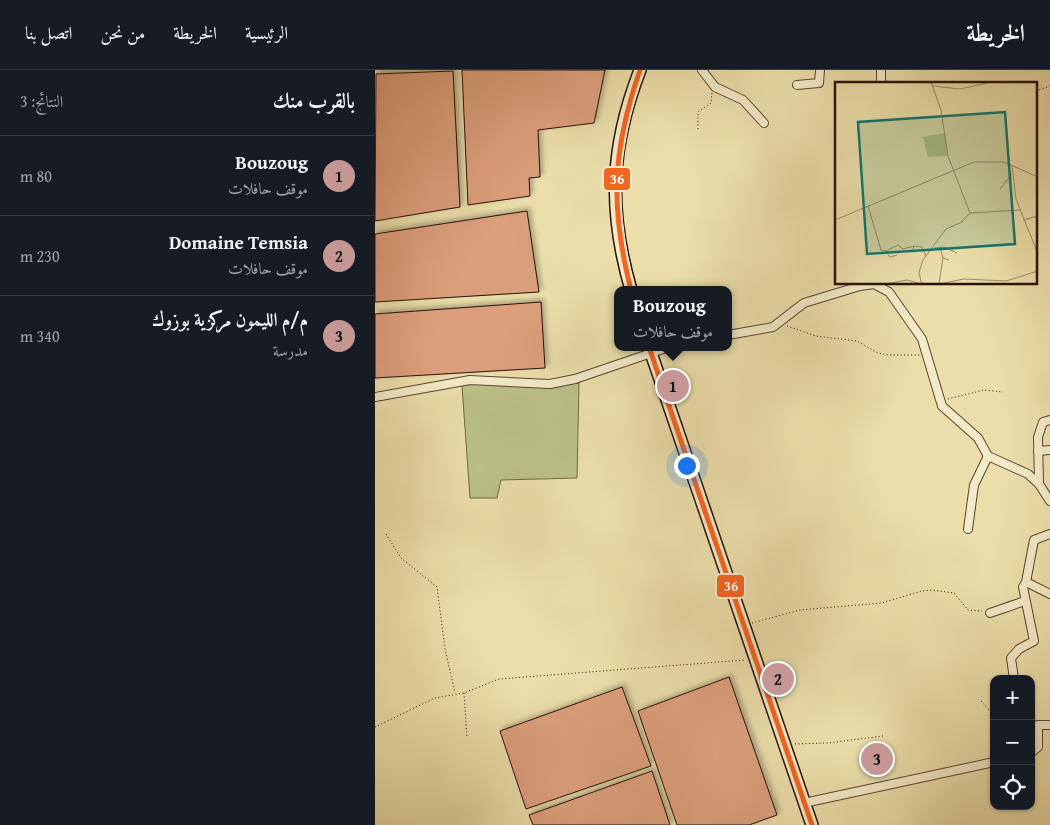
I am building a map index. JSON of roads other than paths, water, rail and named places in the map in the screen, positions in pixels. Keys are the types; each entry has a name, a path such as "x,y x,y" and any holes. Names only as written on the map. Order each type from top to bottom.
{"main road":[{"path":"630,286 620,246 616,211 615,167 628,106 640,70"},
{"path":"650,351 812,825"}],"street":[{"path":"702,70 718,89 743,100 764,123"},
{"path":"797,85 819,83 820,70"},
{"path":"732,334 773,327 804,302 813,298 870,285"},
{"path":"876,285 889,292 919,332 928,355 941,401 949,413 978,438 988,456 1019,468 1039,484 1050,501"},
{"path":"375,397 470,380 550,384 575,379 647,351"},
{"path":"1039,484 1038,433 1043,422 1050,420"},
{"path":"1038,451 1050,450"},
{"path":"968,529 974,485 988,456"},
{"path":"1013,675 1011,658 1019,649 1034,642 1023,587 1026,582 1034,540 1050,534"},
{"path":"1026,582 1050,594"},
{"path":"990,613 1025,601"},
{"path":"1035,750 1038,747 1035,723 1050,725"},
{"path":"804,803 990,763"}],"place":[{"name":"Bouzoug","path":"673,386"},
{"name":"Domaine Temsia","path":"778,679"},
{"name":"م/م الليمون مركزية بوزوك","path":"877,759"}]}
